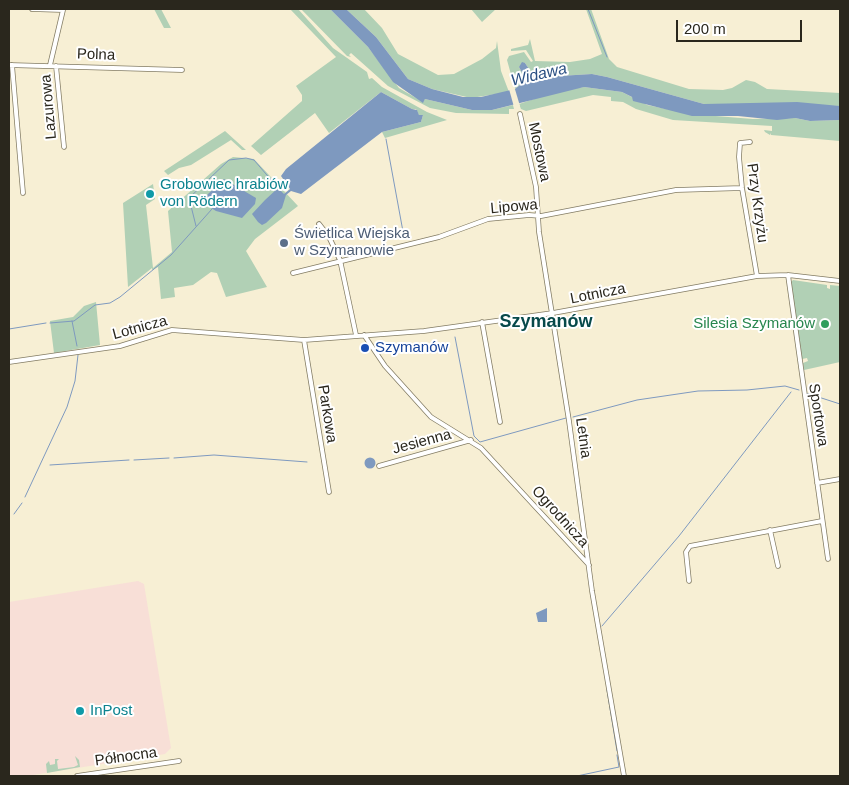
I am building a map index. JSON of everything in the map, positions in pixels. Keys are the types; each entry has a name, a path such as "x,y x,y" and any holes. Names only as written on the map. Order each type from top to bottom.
{"street":[{"path":"32,9 63,10 50,66"},
{"path":"10,65 23,193"},
{"name":"Polna","path":"10,65 182,70"},
{"name":"Lazurowa","path":"56,66 64,147"},
{"name":"Mostowa","path":"520,114 536,187 537,216 553,313"},
{"name":"Przy Krzyżu","path":"750,142 740,142 742,188 757,276"},
{"name":"Lipowa","path":"293,273 438,237 488,219 529,214 537,216 676,190 742,188"},
{"name":"Ogrodnicza","path":"319,224 329,237 340,260 360,335 431,417 472,440 589,566 624,776"},
{"name":"Lotnicza","path":"9,362 120,346 172,330 304,340 424,331 553,313 757,276 788,275 840,281"},
{"name":"Sportowa","path":"788,275 828,559"},
{"name":"Letnia","path":"553,313 589,566"},
{"path":"482,322 500,422"},
{"name":"Parkowa","path":"304,340 329,492"},
{"name":"Jesienna","path":"379,466 472,440"},
{"path":"817,483 840,479"},
{"path":"689,581 687,547 822,521"},
{"path":"770,530 778,566"},
{"name":"Północna","path":"77,776 179,761"}],"shaded area":[{"path":"138,581 144,584 171,748 165,754 27,776 9,776 9,602"}],"green space":[{"path":"154,9 161,9 171,28 164,28"},
{"path":"290,9 298,9 333,48 367,72 369,79 372,78 382,87 427,112 447,120 385,138 382,132 421,122 423,115 419,115 416,109 412,109 381,92 329,133 315,113 261,155 251,146 302,101 302,95 296,86 336,57"},
{"path":"301,9 330,9 368,47 399,88 423,102 425,99 472,110 492,110 513,105 514,109 509,109 509,114 456,113 430,108 388,86 351,53 349,55 351,57 347,56"},
{"path":"346,9 364,9 382,28 398,54 438,75 454,74 482,59 496,48 497,41 501,71 509,92 471,98 432,89 408,79 376,37"},
{"path":"471,9 496,9 482,22"},
{"path":"586,9 591,9 609,59 617,67 689,89 723,90 732,88 746,80 755,82 767,89 840,93 840,106 704,104 592,74 543,77 533,75 525,63 519,67 526,80 515,89 507,60 509,56 524,52 531,62 533,61 526,50 511,51 511,49 528,45 530,39 535,61 570,62 590,59 602,54"},
{"path":"584,87 622,92 647,105 691,114 753,119 840,120 840,141 771,135 770,133 770,135 765,132 764,130 772,131 772,126 673,120 636,109 623,102 611,101 611,97 593,95 526,111 521,109 519,104 558,91"},
{"path":"225,131 246,150 242,150 231,140 191,165 179,168 168,175 164,171"},
{"path":"233,157 254,159 298,206 255,239 246,251 267,287 226,297 217,273 211,272 193,285 174,288 175,297 161,299 158,267 152,270 152,268 128,287 123,203 153,184 155,199 146,205 153,268 172,252 168,211 221,164"},
{"path":"793,280 827,285 827,288 830,289 830,285 840,286 840,362 804,370 803,363 808,361 807,358 802,359 791,282"},
{"path":"96,302 100,345 54,353 50,321 73,317 84,306"},
{"path":"75,756 79,760 80,767 47,773 46,764 49,761 50,765 55,764 55,759 59,759 57,761 58,769 78,765"}],"water":[{"path":"330,9 346,9 376,37 408,79 432,89 463,97 481,97 515,89 526,80 519,67 522,62 525,63 533,75 543,77 592,74 704,104 797,102 840,106 840,120 810,121 795,118 777,120 738,116 692,116 633,101 632,97 622,92 584,87 492,110 472,110 425,99 423,103 393,82 368,47"},
{"path":"381,92 417,110 419,115 423,115 421,122 382,132 301,194 291,191 286,195 282,208 266,223 262,225 258,222 252,214 265,200 278,188 284,194 290,189 281,176 286,169"},
{"path":"224,179 256,198 255,204 242,218 216,211 203,203 208,194"},
{"path":"370,457 376,463 370,469 364,463"},
{"path":"547,608 547,622 538,622 536,613"}],"pier":[{"path":"514,86 520,106 514,107 509,89"}],"waterway":[{"path":"588,9 607,57"},
{"path":"386,139 404,237"},
{"path":"196,226 189,198 229,160 246,158 254,160 278,188"},
{"path":"50,323 74,321 95,305 110,303 120,297 171,255 212,209"},
{"path":"72,321 77,346"},
{"path":"9,329 46,323"},
{"path":"455,337 474,436 480,442 566,418"},
{"path":"25,497 67,407 75,381 78,355"},
{"path":"573,417 637,400 698,391 747,390 785,386 799,390"},
{"path":"602,626 679,536 791,392"},
{"path":"806,393 840,404"},
{"path":"174,458 214,455 307,462"},
{"path":"134,460 169,458"},
{"path":"50,465 129,460"},
{"path":"14,514 22,503"},
{"path":"607,690 617,751"},
{"path":"577,776 619,767 617,755"}],"place":[{"name":"Grobowiec hrabiów von Rödern","path":"150,194"},
{"name":"Świetlica Wiejska w Szymanowie","path":"284,243"},
{"name":"Silesia Szymanów","path":"825,324"},
{"name":"Szymanów","path":"365,348"},
{"name":"InPost","path":"80,711"}],"district":[{"name":"Szymanów","path":"546,322"}],"water label":[{"name":"Widawa","path":"539,75"}]}
